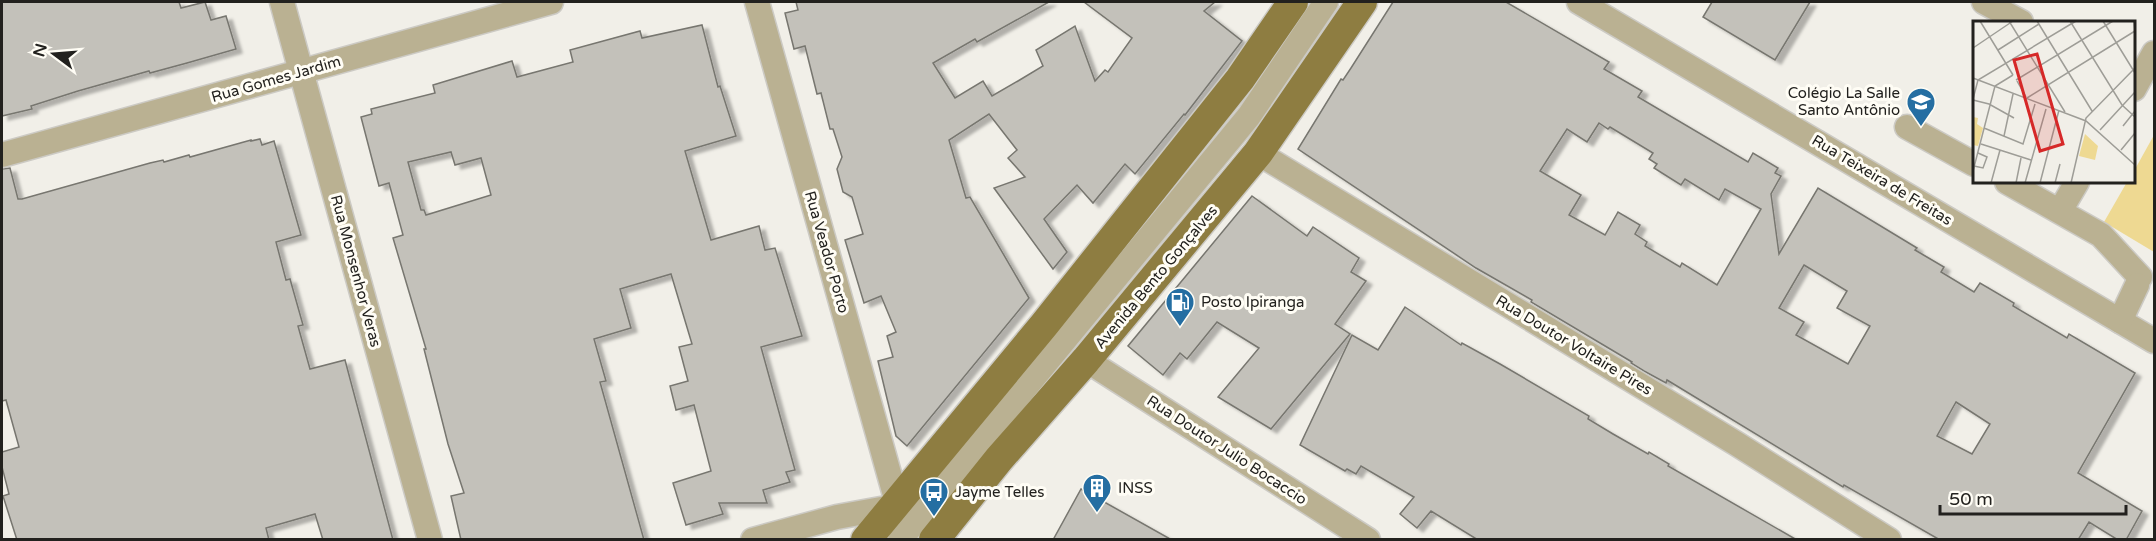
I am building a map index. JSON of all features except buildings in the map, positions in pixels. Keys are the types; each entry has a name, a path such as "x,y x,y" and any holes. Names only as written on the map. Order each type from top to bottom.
{"main road":[{"path":"866,540 1044,325 1240,78 1293,2"},
{"name":"Avenida Bento Gonçalves","path":"934,540 999,459 1086,360 1258,153 1362,2"}],"street":[{"name":"Rua Monsenhor Veras","path":"282,2 430,540"},
{"name":"Rua Gomes Jardim","path":"2,155 551,2"},
{"name":"Rua Veador Porto","path":"757,2 895,504"},
{"path":"900,540 1249,116 1326,2"},
{"name":"Rua Teixeira de Freitas","path":"1579,2 2154,341"},
{"path":"1984,2 2019,21"},
{"path":"2135,85 2154,53"},
{"path":"1907,127 1973,163"},
{"name":"Rua Doutor Voltaire Pires","path":"1258,153 1717,432 1889,540"},
{"path":"2009,183 2100,235 2138,281 2120,321"},
{"path":"2060,211 2076,183"},
{"path":"979,443 1044,325"},
{"path":"979,443 1086,360"},
{"name":"Rua Doutor Julio Bocaccio","path":"1086,360 1368,540"},
{"path":"753,540 895,504"}],"shaded area":[{"path":"2154,135 2154,252 2104,222 2126,183 2135,183 2135,169"}],"place":[{"name":"Colégio La Salle Santo Antônio","path":"1921,128"},
{"name":"Posto Ipiranga","path":"1180,328"},
{"name":"INSS","path":"1097,514"},
{"name":"Jayme Telles","path":"934,518"}]}
